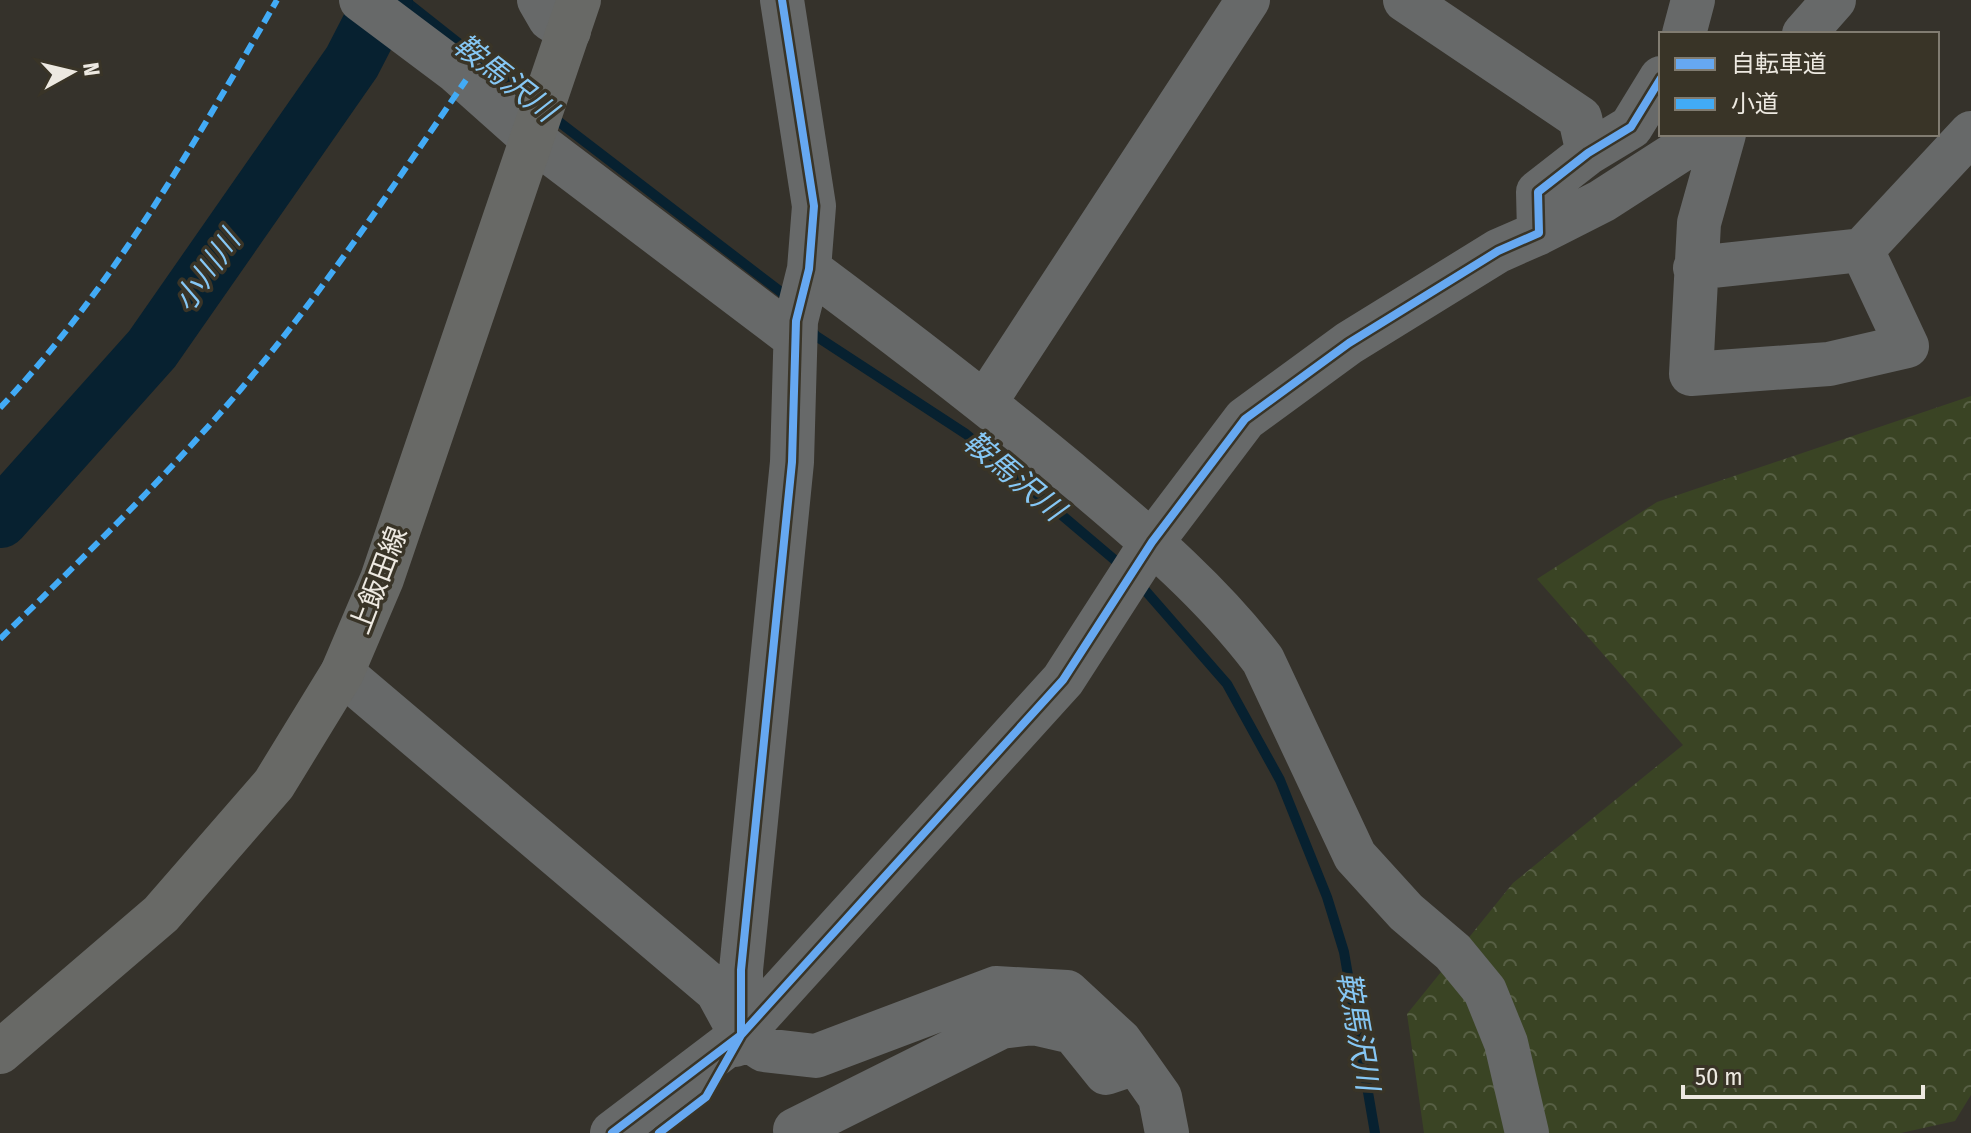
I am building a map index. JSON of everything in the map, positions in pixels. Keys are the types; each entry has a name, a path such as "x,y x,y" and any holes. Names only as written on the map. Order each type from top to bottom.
{"main road":[{"name":"上飯田線","path":"0,1052 161,914 274,784 342,673 382,579 569,31"}],"street":[{"path":"361,0 795,338"},
{"path":"539,0 550,19 569,31"},
{"path":"659,1133 706,1097 741,1035 743,954 792,462 795,338 809,269 814,206 782,0"},
{"path":"986,401 1248,0"},
{"path":"1405,0 1580,118 1588,153"},
{"path":"1685,32 1693,0"},
{"path":"1806,32 1834,0"},
{"path":"1539,233 1538,192 1588,153 1631,127 1659,81"},
{"path":"1695,268 1862,250 1971,133"},
{"path":"612,1133 741,1035 1063,680 1149,548 1245,419 1349,343 1498,251 1602,201 1703,136"},
{"path":"1723,136 1699,223 1691,374 1829,364 1907,346 1862,250"},
{"path":"809,269 986,401 1242,632 1263,660 1355,856 1406,912 1453,952 1485,991 1506,1043 1527,1133"},
{"path":"342,673 717,991 741,1035 764,1050 816,1056 996,988 1067,992 1120,1041 1136,1063 1160,1097 1167,1133"},
{"path":"795,1130 1001,1027 1034,1023 1073,1032 1106,1073 1136,1063"}],"green space":[{"path":"1971,396 1971,1095 1955,1121 1901,1133 1424,1133 1407,1014 1513,883 1683,745 1537,579 1657,502"}],"waterway":[{"name":"小川川","path":"0,519 152,349 352,62 384,0"},
{"name":"鞍馬沢川","path":"404,0 534,103"},
{"name":"鞍馬沢川","path":"550,115 781,292 789,302"},
{"name":"鞍馬沢川","path":"809,327 816,336 966,434 1123,567"},
{"name":"鞍馬沢川","path":"1137,581 1227,684 1280,780 1327,897 1344,952 1375,1133"}],"marked path":[{"path":"0,408 41,362 116,264 183,160 277,0"},
{"path":"0,639 153,486 241,389 329,276 466,80"}],"cycle path":[{"path":"659,1133 706,1097 741,1035 741,970 792,462 796,321 809,269 814,206 782,0"},
{"path":"612,1133 741,1035 1063,680 1152,542 1245,419 1349,343 1498,251 1539,233 1538,192 1588,153 1631,127 1659,81"}]}
